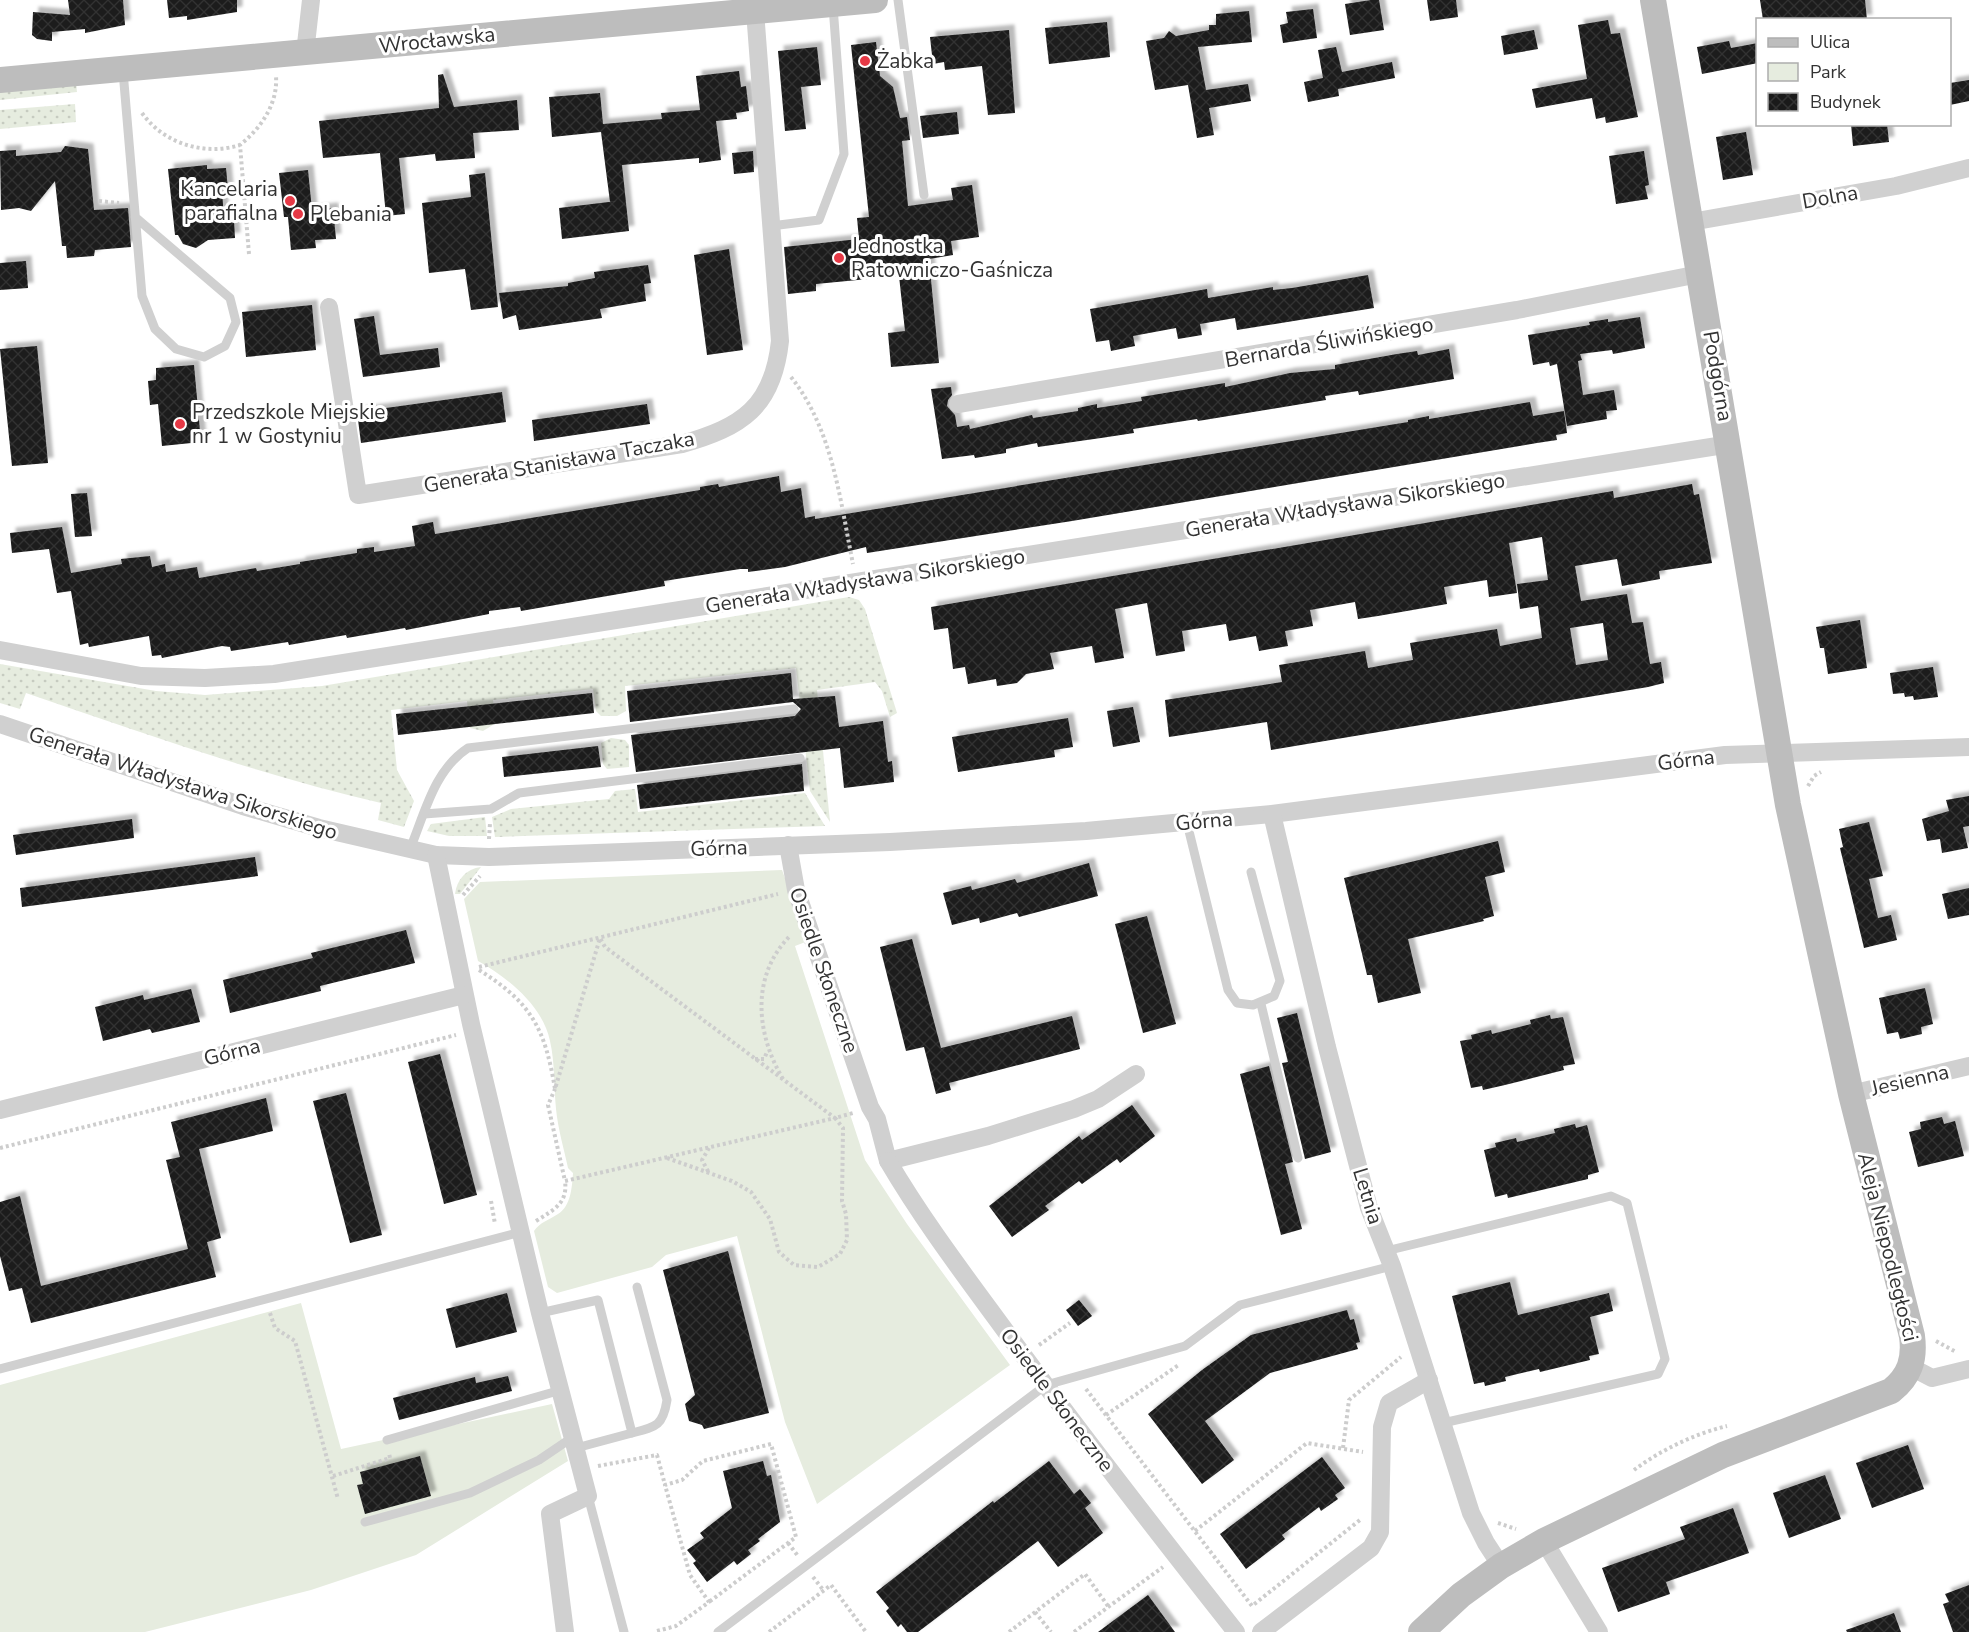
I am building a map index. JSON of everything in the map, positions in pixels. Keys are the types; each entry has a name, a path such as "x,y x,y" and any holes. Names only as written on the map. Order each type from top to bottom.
{"street":[{"path":"305,53 311,0"},
{"name":"Wrocławska","path":"0,80 124,80 274,56 875,0"},
{"name":"Podgórna","path":"1653,0 1730,444 1779,752"},
{"name":"Generała Stanisława Taczaka","path":"329,307 358,495 682,444 719,434 751,413 770,385 778,360 780,341 755,11"},
{"name":"Dolna","path":"1690,222 1896,186 1969,168"},
{"name":"Bernarda Śliwińskiego","path":"958,404 1517,310 1699,274"},
{"name":"Generała Władysława Sikorskiego","path":"0,650 141,676 205,678 274,674 1730,444"},
{"name":"Generała Władysława Sikorskiego","path":"0,724 243,806 319,828 436,855"},
{"name":"Górna","path":"436,855 489,857 1026,835 1272,814 1725,754 1969,747"},
{"name":"Aleja Niepodległości","path":"1421,1632 1461,1595 1501,1566 1544,1540 1723,1455 1881,1395 1899,1385 1911,1367 1912,1336 1851,1094 1779,752"},
{"name":"Letnia","path":"1272,814 1330,1058 1369,1208 1389,1259 1472,1513 1486,1543 1501,1566"},
{"name":"Osiedle Słoneczne","path":"788,845 796,890 870,1107 877,1119 888,1161 933,1233 1176,1558 1236,1632"},
{"path":"436,855 464,995 540,1313 588,1496 550,1514 565,1632"},
{"name":"Górna","path":"0,1110 464,995"},
{"name":"Jesienna","path":"1851,1094 1969,1066"},
{"path":"888,1161 988,1136 1074,1109 1098,1099 1136,1074"},
{"path":"1911,1367 1932,1378 1969,1369"},
{"path":"1261,1632 1371,1548 1380,1532 1382,1427 1389,1403 1429,1380"},
{"path":"1544,1540 1599,1632"}],"lane":[{"path":"898,0 924,195"},
{"path":"771,226 819,220 844,154 832,4"},
{"path":"124,80 135,217 142,296 155,329 176,349 204,357 225,346 236,322 230,298 135,217"},
{"path":"411,849 441,772 453,758 468,748 794,709"},
{"path":"424,814 491,809 519,793 800,758"},
{"path":"1187,823 1228,990 1238,1003 1261,1004 1274,996 1280,981 1251,872"},
{"path":"1261,1004 1298,1158"},
{"path":"718,1632 1046,1385 1185,1346 1240,1305 1389,1259 1611,1196 1627,1203 1665,1359 1658,1374 1443,1423"},
{"path":"0,1369 521,1232"},
{"path":"365,1522 470,1493 575,1442 654,1428 664,1418 667,1400 637,1287"},
{"path":"540,1313 598,1300 632,1433"},
{"path":"387,1440 561,1390"},
{"path":"588,1496 624,1632"}],"path":[{"path":"124,80 147,120 161,132 193,148 211,151 240,145 257,131 273,99 276,83 274,56"},
{"path":"240,145 249,254"},
{"path":"778,360 805,395 830,453 857,582"},
{"path":"460,899 480,876 489,876"},
{"path":"476,968 796,890"},
{"path":"785,1082 768,1049 761,1017 761,995 767,974 785,941 807,924"},
{"path":"521,1232 564,1202 567,1192 548,1105 555,1089 600,938 605,947 835,1118 843,1128 842,1201 846,1214 847,1240 840,1254 818,1267 794,1265 779,1252 770,1219 751,1192 666,1158"},
{"path":"474,962 476,968 495,980 530,1012 543,1035 555,1089"},
{"path":"0,1148 461,1034"},
{"path":"754,1059 764,1059 768,1049"},
{"path":"565,1181 835,1118 870,1107"},
{"path":"710,1148 702,1160 710,1174"},
{"path":"489,1192 498,1238"},
{"path":"265,1298 275,1329 295,1341 338,1499"},
{"path":"1031,1350 1070,1323"},
{"path":"1343,1448 1349,1400 1403,1354"},
{"path":"1106,1415 1183,1362"},
{"path":"1066,1379 1085,1388 1252,1606 1366,1515"},
{"path":"333,1476 391,1459 387,1440"},
{"path":"1195,1531 1307,1443 1363,1451 1363,1462"},
{"path":"657,1631 676,1626 796,1537 771,1444 703,1461 682,1480 665,1485"},
{"path":"581,1469 657,1455 690,1575 709,1602"},
{"path":"1074,1632 1176,1558"},
{"path":"1009,1632 1085,1574 1108,1606"},
{"path":"769,1632 831,1585 867,1632"},
{"path":"1035,1612 1051,1632"}],"green space":[{"path":"76,83 77,92 0,100 0,91"},
{"path":"75,104 76,122 0,129 0,110"},
{"path":"849,597 859,600 865,609 897,713 890,717 882,691 875,682 817,690 830,822 810,791 796,668 625,686 626,711 617,716 601,716 596,711 593,689 493,700 496,723 483,731 470,728 467,701 391,710 397,770 414,801 404,827 378,820 381,803 291,780 26,693 20,709 0,703 0,664 156,691 205,695 322,686"},
{"path":"611,738 625,740 629,745 629,767 607,769 603,764 601,743"},
{"path":"635,789 638,812 805,793 825,826 495,837 492,817 511,809 609,799 615,791"},
{"path":"485,817 487,836 449,836 427,831 431,824"},
{"path":"481,867 460,894 455,894 463,876"},
{"path":"782,870 808,941 795,946 865,1160 907,1224 1010,1365 817,1504 785,1422 737,1236 666,1255 652,1267 557,1293 548,1287 534,1231 566,1206 570,1196 573,1173 568,1168 558,1124 550,1041 540,1016 532,1005 512,984 478,961 464,899 480,882"},
{"path":"301,1303 341,1449 552,1404 568,1461 416,1555 311,1590 145,1632 0,1632 0,1385"}],"building":[{"path":"68,0 123,0 125,25 85,33 85,29 52,32 52,41 37,39 32,35 33,12 70,15"},
{"path":"167,0 237,0 237,12 187,20 187,16 169,18"},
{"path":"1379,0 1384,30 1350,35 1345,4"},
{"path":"1427,0 1456,0 1458,17 1430,21"},
{"path":"1760,0 1865,0 1867,18 1763,18"},
{"path":"1313,9 1317,38 1283,43 1280,25 1288,23 1286,12"},
{"path":"1249,11 1252,42 1198,47 1206,90 1248,84 1251,101 1209,108 1214,135 1197,138 1188,85 1155,90 1146,41 1164,38 1169,31 1176,36 1209,30 1209,25 1216,25 1216,14"},
{"path":"1608,20 1611,34 1620,33 1638,117 1606,123 1605,117 1596,119 1592,98 1536,108 1532,89 1587,79 1578,25"},
{"path":"1107,22 1110,57 1049,64 1045,28"},
{"path":"1009,30 1015,113 988,115 982,66 945,70 944,62 933,64 930,37"},
{"path":"1534,30 1538,49 1504,55 1501,36"},
{"path":"1729,41 1731,48 1756,43 1756,63 1702,74 1697,47"},
{"path":"876,42 880,76 893,87 900,118 907,117 910,140 902,141 908,206 953,200 951,188 972,185 979,237 951,241 953,255 929,259 939,363 891,367 888,333 905,331 899,276 816,284 816,291 788,294 784,247 859,239 857,218 869,217 851,45"},
{"path":"817,47 821,85 801,87 806,129 785,131 778,51"},
{"path":"1336,47 1342,72 1392,62 1395,78 1338,89 1339,96 1308,102 1304,82 1323,78 1318,50"},
{"path":"739,71 741,87 746,86 749,111 736,113 737,119 716,121 721,160 699,163 699,158 622,165 629,231 562,239 559,208 610,202 601,132 552,137 549,97 600,93 603,124 662,119 661,113 700,110 696,76"},
{"path":"443,74 454,107 517,100 519,130 473,133 475,158 436,161 435,154 399,158 405,214 386,216 380,153 323,158 319,121 439,108 438,75"},
{"path":"1969,80 1969,101 1951,105 1951,83"},
{"path":"957,112 959,134 923,138 920,116"},
{"path":"1851,126 1887,126 1889,142 1853,146"},
{"path":"1746,132 1753,175 1723,180 1716,137"},
{"path":"65,146 88,149 94,210 128,208 131,247 95,250 94,256 67,258 66,246 62,246 55,181 31,211 19,208 1,210 0,151 16,150 16,156 61,152"},
{"path":"753,151 754,172 734,174 732,153"},
{"path":"1644,151 1649,185 1645,186 1648,199 1616,204 1609,156"},
{"path":"207,165 207,169 226,168 228,189 222,189 224,222 234,221 235,238 208,240 196,248 183,244 178,235 175,235 168,169"},
{"name":"Plebania","path":"308,170 312,210 333,208 336,239 315,240 316,248 291,250 288,217 284,217 279,173"},
{"path":"485,173 498,307 471,310 465,269 429,273 422,203 471,197 469,175"},
{"path":"729,249 743,350 707,355 694,255"},
{"path":"26,261 28,288 0,290 0,263"},
{"path":"648,265 651,283 644,284 646,301 600,309 602,318 519,330 516,315 503,319 499,293 568,286 568,283 595,278 594,272"},
{"path":"1368,275 1374,308 1237,330 1235,318 1200,324 1202,335 1178,339 1176,328 1133,336 1135,346 1111,351 1109,340 1096,342 1090,309 1207,289 1208,298 1273,287 1273,290 1292,288"},
{"path":"312,305 316,350 246,357 242,312"},
{"path":"374,316 380,355 438,348 440,367 363,377 354,319"},
{"path":"1640,317 1645,348 1613,354 1612,350 1580,354 1582,360 1578,361 1583,395 1614,390 1617,410 1606,411 1607,419 1567,426 1557,364 1550,366 1549,362 1533,365 1528,335 1590,325 1589,322 1608,319 1608,322"},
{"path":"37,346 48,463 12,466 0,349"},
{"path":"1449,349 1454,379 1359,395 1358,391 1325,396 1326,400 1133,429 1134,433 1038,447 1037,443 1006,449 1006,453 975,458 974,455 942,459 931,389 951,387 952,395 947,406 955,415 957,427 969,425 970,429 1032,415 1033,418 1078,411 1078,408 1097,404 1097,408 1142,401 1141,397 1225,383 1225,387 1290,373 1335,369 1335,365 1397,354 1417,351 1418,355"},
{"name":"Przedszkole Miejskie nr 1 w Gostyniu","path":"194,365 201,442 162,446 158,404 150,405 148,381 156,380 156,368"},
{"path":"502,392 506,422 361,443 357,412"},
{"path":"1530,402 1533,416 1564,411 1567,433 1556,435 1557,440 867,553 866,547 785,567 748,572 748,569 740,569 664,581 665,586 521,611 520,607 489,611 489,614 406,630 405,628 347,638 346,635 289,645 288,642 231,651 230,647 222,646 162,658 161,655 152,656 149,636 89,647 88,643 80,645 71,591 57,593 49,549 12,553 10,533 62,527 71,573 122,564 121,559 150,556 152,567 165,564 166,572 197,567 199,578 256,568 257,571 300,564 300,562 357,553 357,549 374,547 374,552 415,546 412,526 433,522 435,534 700,490 700,487 718,484 719,487 779,476 781,492 801,488 805,518 815,516 815,519 1408,422 1408,420 1429,416 1429,419"},
{"path":"647,404 650,424 534,441 532,420"},
{"path":"1692,484 1694,495 1699,494 1712,563 1659,571 1660,579 1622,586 1617,559 1575,566 1581,601 1627,594 1632,623 1643,622 1650,664 1661,662 1664,683 1648,687 1271,750 1267,722 1169,737 1165,700 1282,682 1279,665 1365,651 1368,668 1413,660 1410,643 1497,629 1500,646 1542,638 1538,606 1520,609 1517,584 1548,580 1542,537 1509,543 1517,593 1489,597 1487,580 1444,587 1447,604 1378,616 1358,619 1355,602 1310,610 1313,626 1285,631 1288,646 1259,651 1256,636 1229,641 1226,624 1182,631 1185,651 1156,656 1147,603 1115,609 1124,658 1095,663 1092,646 1050,653 1054,669 1026,674 1017,683 997,686 996,679 968,684 965,667 953,669 948,628 934,630 931,607 1613,491 1614,498","holes":["1603,623 1608,660 1576,665 1570,628"]},
{"path":"87,493 92,536 75,537 71,494"},
{"path":"1860,620 1867,668 1828,674 1824,648 1820,648 1816,627"},
{"path":"1933,667 1938,697 1914,700 1913,696 1905,697 1904,693 1893,694 1890,673"},
{"path":"791,673 793,699 835,696 839,727 883,721 888,762 892,761 894,782 844,788 840,748 636,772 631,735 795,716 801,709 793,702 630,722 627,691"},
{"path":"592,693 594,713 398,735 396,714"},
{"path":"1133,707 1140,742 1113,747 1107,711"},
{"path":"1068,718 1073,747 1054,750 1055,757 958,772 952,737"},
{"path":"598,746 601,767 504,777 502,757"},
{"path":"802,764 804,791 640,809 637,785"},
{"path":"1969,796 1969,826 1963,827 1968,848 1942,853 1940,839 1927,841 1922,819 1949,811 1946,800"},
{"path":"132,819 134,838 16,855 13,835"},
{"path":"1869,822 1883,876 1869,879 1878,918 1891,915 1897,940 1864,948 1840,848 1843,847 1839,829"},
{"path":"1498,841 1505,872 1485,877 1494,916 1483,919 1484,921 1408,939 1421,993 1378,1003 1372,975 1367,975 1344,878"},
{"path":"255,857 258,876 22,907 20,888"},
{"path":"1089,863 1098,896 1019,917 1017,913 980,923 979,918 952,925 943,893 971,886 972,890 1015,879 1017,883"},
{"path":"1969,888 1969,915 1948,919 1942,894"},
{"path":"1147,916 1176,1024 1143,1033 1115,924"},
{"path":"406,930 415,963 320,986 321,991 230,1013 223,980 313,958 311,953"},
{"path":"912,939 941,1048 1072,1016 1080,1049 949,1083 951,1090 936,1094 924,1047 906,1051 880,947"},
{"path":"1925,988 1933,1024 1921,1027 1922,1034 1900,1039 1898,1032 1887,1034 1879,998"},
{"path":"191,989 200,1022 152,1033 150,1029 103,1041 95,1007 143,995 144,1000"},
{"path":"1297,1013 1331,1152 1305,1159 1282,1063 1288,1062 1277,1018"},
{"path":"1550,1015 1551,1019 1563,1017 1575,1064 1563,1066 1564,1070 1505,1085 1483,1090 1482,1086 1471,1088 1460,1041 1472,1039 1471,1035 1491,1030 1492,1034 1531,1024 1530,1020"},
{"path":"440,1054 477,1195 444,1204 408,1062"},
{"path":"1269,1066 1293,1162 1285,1164 1302,1229 1281,1235 1240,1074"},
{"path":"346,1093 382,1235 350,1243 313,1101"},
{"path":"266,1098 273,1131 199,1149 221,1238 207,1242 216,1277 31,1323 22,1288 9,1291 0,1256 0,1202 20,1196 41,1286 188,1249 166,1160 180,1157 171,1122"},
{"path":"1132,1105 1155,1136 1120,1163 1117,1159 1082,1184 1079,1181 1045,1206 1049,1210 1012,1237 989,1206 1079,1136 1082,1140"},
{"path":"1942,1117 1944,1124 1955,1121 1964,1156 1918,1167 1909,1132 1921,1129 1920,1122"},
{"path":"1575,1124 1576,1128 1587,1125 1599,1172 1588,1175 1588,1179 1508,1198 1507,1194 1495,1197 1484,1150 1496,1147 1495,1143 1516,1138 1517,1142 1555,1133 1554,1129"},
{"path":"728,1251 769,1413 704,1429 702,1425 689,1421 685,1404 695,1395 663,1270"},
{"path":"1510,1282 1518,1315 1609,1293 1613,1311 1590,1317 1599,1354 1589,1356 1590,1360 1540,1372 1539,1369 1505,1377 1506,1381 1485,1386 1484,1382 1474,1384 1452,1296"},
{"path":"507,1293 517,1332 456,1348 446,1309"},
{"path":"1079,1300 1092,1316 1078,1326 1066,1310"},
{"path":"1347,1310 1350,1320 1354,1319 1360,1342 1356,1343 1358,1349 1270,1373 1205,1421 1234,1460 1202,1484 1148,1414 1202,1370 1251,1335"},
{"path":"508,1376 512,1391 399,1420 393,1398 475,1377 476,1383"},
{"path":"1908,1445 1924,1489 1872,1508 1856,1463"},
{"path":"420,1456 431,1496 365,1514 357,1485 363,1484 360,1472"},
{"path":"1322,1457 1345,1488 1335,1495 1338,1499 1321,1511 1319,1507 1282,1535 1285,1539 1246,1569 1220,1534"},
{"path":"763,1461 767,1476 771,1475 780,1522 748,1550 751,1554 737,1565 734,1561 707,1582 693,1563 696,1561 687,1550 704,1538 700,1533 732,1508 723,1471"},
{"path":"1049,1461 1074,1494 1080,1489 1091,1503 1085,1508 1103,1533 1058,1567 1038,1541 918,1632 907,1632 901,1624 898,1627 886,1611 889,1608 876,1592 993,1501 994,1503"},
{"path":"1825,1475 1841,1519 1789,1538 1773,1493"},
{"path":"1733,1508 1749,1553 1666,1582 1670,1594 1618,1612 1602,1568 1685,1539 1680,1527"},
{"path":"1969,1585 1969,1632 1953,1632 1943,1604 1949,1602 1945,1594"},
{"path":"1148,1595 1175,1632 1098,1632"},
{"path":"1894,1613 1901,1632 1847,1632 1846,1630"}],"place":[{"name":"Żabka","path":"865,61"},
{"name":"Kancelaria parafialna","path":"290,201"},
{"name":"Plebania","path":"298,214"},
{"name":"Jednostka Ratowniczo-Gaśnicza","path":"839,258"},
{"name":"Przedszkole Miejskie nr 1 w Gostyniu","path":"180,424"}]}
